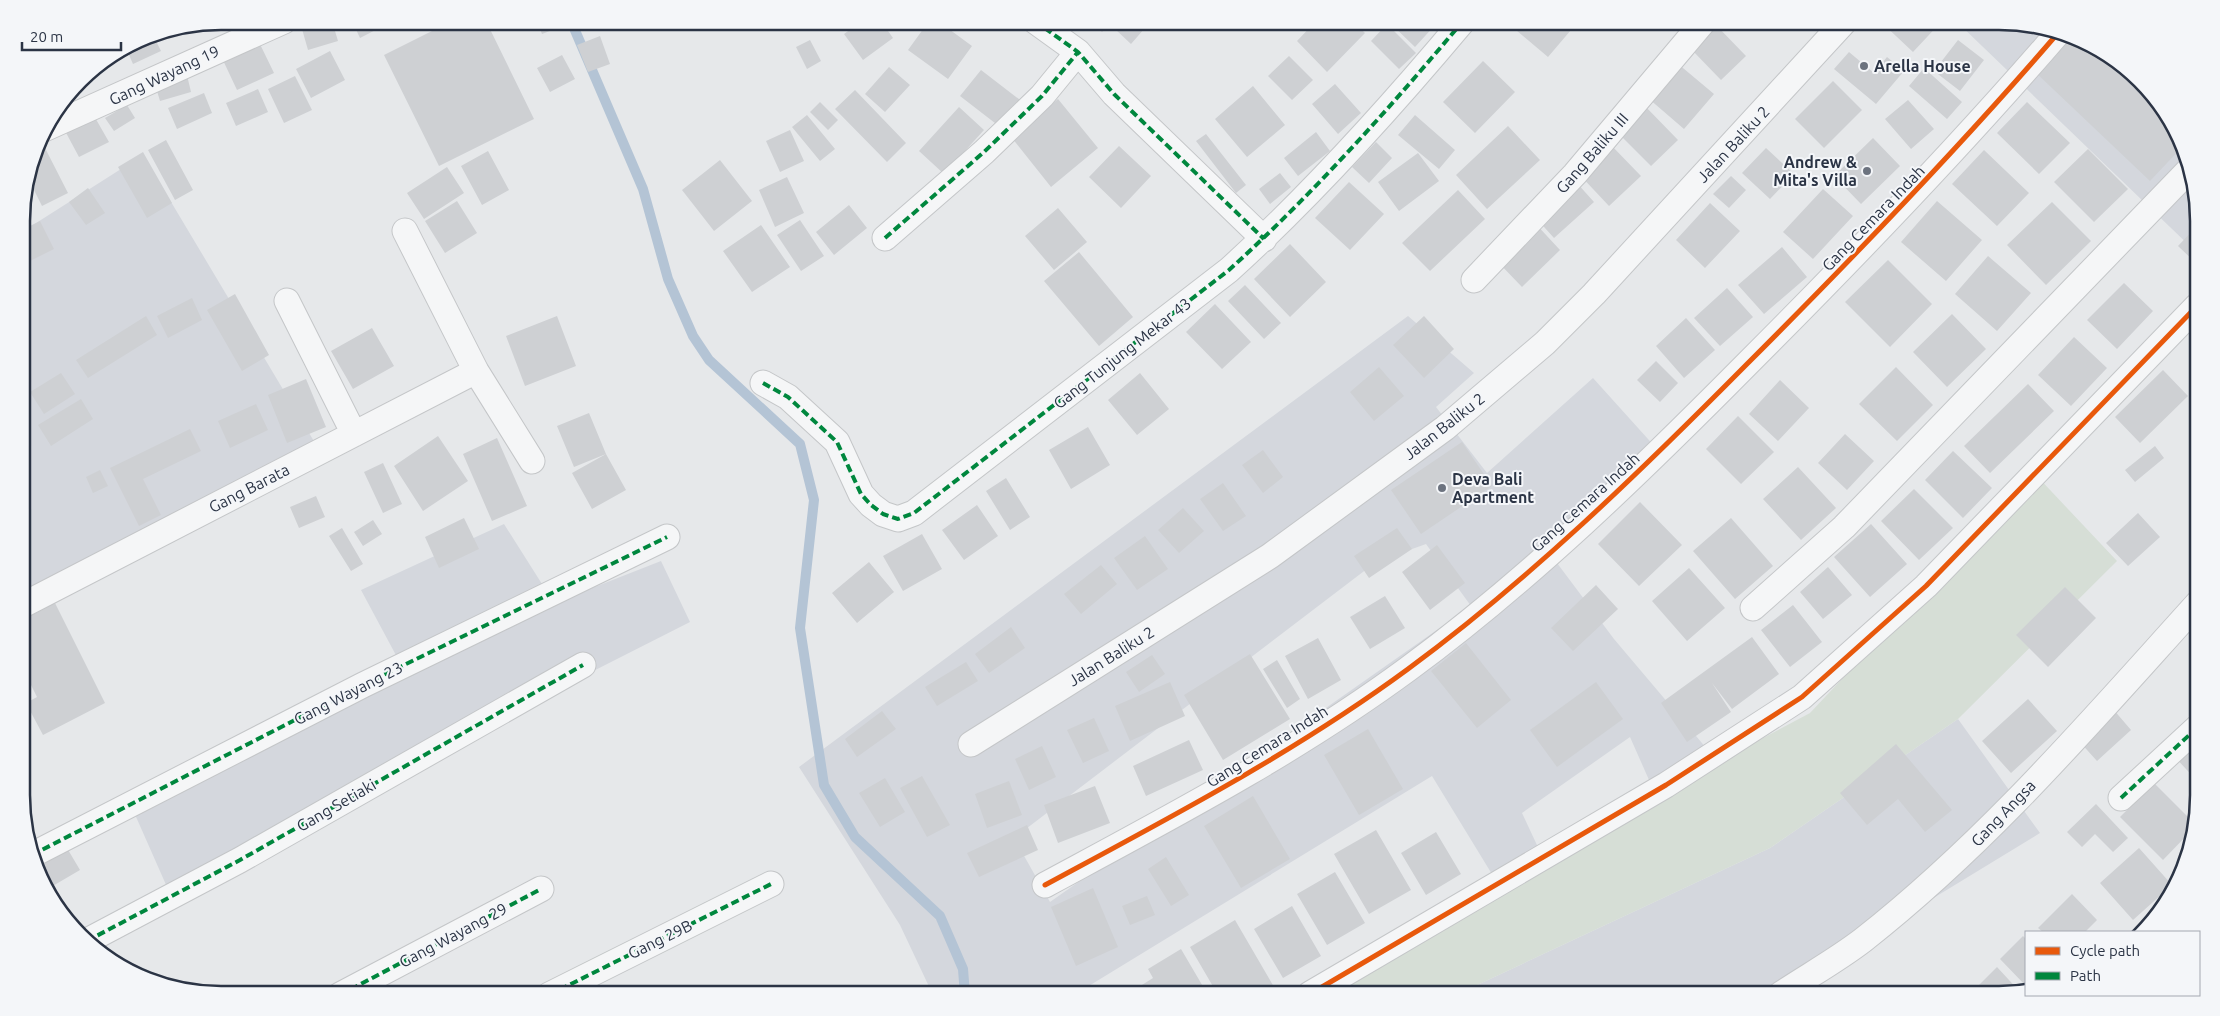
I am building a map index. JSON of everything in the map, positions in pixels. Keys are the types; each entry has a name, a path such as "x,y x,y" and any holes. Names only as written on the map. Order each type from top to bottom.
{"street":[{"name":"Gang Wayang 19","path":"58,123 264,30"},
{"path":"1047,30 1078,52 1114,94 1264,238"},
{"name":"Gang Tunjung Mekar 43","path":"763,383 788,397 837,442 861,494 883,514 898,519 914,512 1229,270 1264,238 1394,103 1455,30"},
{"name":"Gang Baliku III","path":"1474,280 1575,174 1696,30"},
{"name":"Jalan Baliku 2","path":"971,744 1270,556 1445,428 1545,344 1588,300 1837,30"},
{"name":"Gang Cemara Indah","path":"1045,885 1226,787 1324,726 1407,670 1480,613 1583,522 1704,408 1850,262 1992,110 2053,38"},
{"path":"885,238 984,152 1042,96 1078,52"},
{"path":"1753,608 1844,527 2184,175"},
{"path":"405,231 476,371 532,461"},
{"path":"287,301 354,434"},
{"path":"1324,986 1666,785 1802,696 1926,586 2190,313"},
{"name":"Gang Barata","path":"30,601 476,371"},
{"name":"Gang Wayang 23","path":"39,851 363,685 667,537"},
{"name":"Gang Angsa","path":"1793,986 1862,940 1969,848 2072,742 2190,612"},
{"name":"Gang Setiaki","path":"94,938 240,860 583,665"},
{"path":"2121,798 2190,733"},
{"name":"Gang 29B","path":"567,986 771,884"},
{"name":"Gang Wayang 29","path":"357,986 541,889"}],"shaded area":[{"path":"1965,30 2011,30 2060,40 2105,62 2125,77 2143,95 2158,115 2180,160 2190,209 2190,246"},
{"path":"143,155 318,448 30,604 30,227"},
{"path":"1408,316 1474,373 1436,407 1487,473 1593,378 1657,449 1545,547 1614,639 1718,762 1657,798 1630,737 1522,813 1543,858 1498,884 1432,776 1089,986 929,986 900,925 799,767","holes":["1426,544 1471,606 1050,902 1014,838 1376,562"]},
{"path":"2035,474 2117,561 1958,719 1770,848 1475,986 1338,986 1718,762 1810,713"},
{"path":"504,524 554,603 661,561 690,622 167,887 133,810 405,672 361,590"},
{"path":"1958,719 2040,833 1789,986 1475,986 1770,848"}],"building":[{"path":"302,30 335,30 338,41 308,50"},
{"path":"356,30 376,30 360,38"},
{"path":"434,30 490,30 534,119 439,166 384,55"},
{"path":"540,30 552,30 542,34"},
{"path":"850,30 887,30 893,38 863,60 844,34"},
{"path":"922,30 950,30 972,46 948,79 908,50"},
{"path":"1116,30 1143,30 1131,44"},
{"path":"1307,30 1362,30 1365,33 1327,72 1297,41"},
{"path":"1381,30 1393,30 1416,53 1399,69 1371,41"},
{"path":"1397,30 1431,30 1415,47"},
{"path":"1516,30 1571,30 1548,57"},
{"path":"1709,30 1721,30 1746,56 1721,80 1690,48"},
{"path":"1890,30 1934,30 1913,52"},
{"path":"600,36 610,64 588,72 577,45"},
{"path":"257,38 274,73 237,90 221,56"},
{"path":"810,40 821,61 807,69 796,47"},
{"path":"1958,40 1984,60 1960,91 1934,71"},
{"path":"2062,41 2105,62 2125,77 2143,95 2158,115 2177,153 2150,181 2033,70"},
{"path":"156,42 161,51 133,64 129,54"},
{"path":"330,51 345,80 311,98 296,69"},
{"path":"1849,52 1874,73 1887,57 1904,71 1876,104 1834,69"},
{"path":"562,55 575,79 550,92 537,68"},
{"path":"1289,56 1313,80 1292,100 1268,76"},
{"path":"1483,61 1515,92 1475,133 1443,102"},
{"path":"1677,63 1714,94 1684,129 1648,98"},
{"path":"889,67 910,85 885,112 865,94"},
{"path":"1924,68 1962,102 1947,119 1909,86"},
{"path":"981,70 1024,103 1004,130 960,96"},
{"path":"186,71 191,92 160,101 154,81"},
{"path":"295,76 312,110 284,123 268,89"},
{"path":"1833,81 1862,110 1824,148 1795,119"},
{"path":"1335,84 1361,113 1338,134 1312,104"},
{"path":"1253,86 1285,125 1247,157 1215,119"},
{"path":"258,89 268,112 236,126 226,103"},
{"path":"855,90 906,143 887,162 835,109"},
{"path":"204,93 212,113 177,129 168,108"},
{"path":"1058,99 1098,148 1051,187 1012,138"},
{"path":"1908,100 1934,129 1911,149 1885,119"},
{"path":"820,102 838,120 828,130 810,112"},
{"path":"2027,102 2070,143 2039,174 1997,133"},
{"path":"1643,104 1678,140 1651,166 1616,131"},
{"path":"127,105 135,118 114,131 105,118"},
{"path":"959,107 984,130 944,174 919,151"},
{"path":"93,114 109,142 79,157 64,129"},
{"path":"807,115 835,149 820,161 792,127"},
{"path":"1415,115 1455,150 1439,169 1398,135"},
{"path":"1508,126 1540,160 1487,209 1456,175"},
{"path":"790,130 804,161 780,172 766,141"},
{"path":"1316,132 1330,151 1298,176 1284,158"},
{"path":"1206,134 1246,185 1236,193 1196,141"},
{"name":"Andrew & Mita's Villa","path":"1873,138 1900,166 1861,204 1834,176"},
{"path":"166,140 193,190 175,200 148,150"},
{"path":"1376,142 1392,158 1369,183 1352,167"},
{"path":"1609,143 1641,176 1609,206 1578,173"},
{"path":"1119,146 1151,176 1121,208 1089,177"},
{"path":"45,148 68,193 42,206 33,188"},
{"path":"1766,148 1794,174 1770,199 1742,173"},
{"path":"2088,149 2128,189 2094,222 2054,182"},
{"path":"1984,150 2029,193 1997,226 1952,184"},
{"path":"488,151 509,190 482,205 461,166"},
{"path":"143,152 172,203 147,218 118,167"},
{"path":"1418,153 1439,181 1399,211 1378,182"},
{"path":"720,160 752,201 714,231 682,190"},
{"path":"447,167 464,193 424,219 407,193"},
{"path":"1280,173 1291,187 1270,204 1259,189"},
{"path":"1731,176 1746,190 1729,208 1713,194"},
{"path":"787,177 804,213 775,227 759,190"},
{"path":"1349,182 1384,214 1350,250 1315,218"},
{"path":"1576,182 1594,202 1554,238 1536,218"},
{"path":"88,188 105,213 86,225 69,202"},
{"path":"1823,189 1853,216 1813,259 1783,232"},
{"path":"1458,190 1485,219 1430,271 1402,243"},
{"path":"457,201 477,233 445,253 425,221"},
{"path":"1937,201 1982,240 1946,281 1901,242"},
{"path":"2052,202 2091,241 2046,285 2007,245"},
{"path":"1710,203 1740,231 1705,268 1676,240"},
{"path":"849,205 867,228 834,255 816,232"},
{"path":"1058,208 1087,242 1054,270 1025,236"},
{"path":"800,220 824,256 801,271 777,235"},
{"path":"40,221 54,249 30,261 30,226"},
{"path":"1534,222 1560,250 1522,287 1496,260"},
{"path":"761,225 790,267 752,292 723,251"},
{"path":"2190,233 2190,257 2178,246"},
{"path":"1290,244 1326,282 1290,317 1254,279"},
{"path":"1782,247 1807,277 1764,314 1738,285"},
{"path":"1079,252 1133,317 1099,346 1044,281"},
{"path":"1988,256 2031,293 1997,331 1955,294"},
{"path":"1888,260 1932,304 1890,347 1845,302"},
{"path":"2124,283 2153,311 2117,349 2087,320"},
{"path":"1245,285 1281,323 1264,339 1228,301"},
{"path":"1727,288 1753,317 1720,346 1694,318"},
{"path":"235,294 269,355 242,371 207,310"},
{"path":"192,298 202,320 168,338 157,316"},
{"path":"1215,304 1251,342 1222,369 1186,332"},
{"path":"1952,314 1986,349 1947,387 1913,352"},
{"path":"146,316 157,335 88,378 76,360"},
{"path":"557,316 576,366 525,386 506,336"},
{"path":"1424,316 1454,349 1424,378 1393,345"},
{"path":"1686,318 1715,350 1684,378 1656,346"},
{"path":"372,328 394,366 353,389 331,351"},
{"path":"2074,337 2107,368 2071,406 2038,375"},
{"path":"1656,361 1678,383 1660,402 1637,380"},
{"path":"1379,367 1404,396 1374,421 1350,392"},
{"path":"1896,367 1933,405 1897,441 1859,404"},
{"path":"2163,370 2188,396 2140,443 2115,417"},
{"path":"61,373 75,394 44,414 30,392"},
{"path":"1140,373 1169,409 1137,435 1108,400"},
{"path":"306,379 326,427 287,443 268,395"},
{"path":"1780,380 1809,408 1778,441 1749,414"},
{"path":"2028,384 2054,411 1990,473 1964,446"},
{"path":"81,399 93,419 51,446 38,425"},
{"path":"256,404 268,430 230,448 218,421"},
{"path":"589,413 606,454 574,467 557,426"},
{"path":"1738,416 1774,452 1741,484 1706,449"},
{"path":"1088,427 1110,465 1071,489 1049,450"},
{"path":"190,429 201,451 143,479 161,515 139,526 110,468"},
{"path":"1845,434 1874,461 1847,490 1818,463"},
{"path":"438,436 468,481 423,511 394,466"},
{"path":"497,438 527,506 492,521 463,454"},
{"name":"Deva Bali Apartment","path":"1462,442 1492,486 1421,534 1391,490"},
{"path":"2155,446 2164,458 2135,482 2125,470"},
{"path":"1263,450 1283,477 1263,493 1242,465"},
{"path":"1953,451 1992,488 1963,518 1925,480"},
{"path":"606,454 626,490 592,509 572,473"},
{"path":"383,463 402,504 383,513 364,472"},
{"path":"1798,467 1836,508 1801,540 1763,499"},
{"path":"100,470 108,486 93,493 86,477"},
{"path":"1006,478 1030,517 1010,530 986,491"},
{"path":"1223,483 1246,516 1223,531 1200,499"},
{"path":"1914,489 1953,528 1919,560 1881,521"},
{"path":"316,496 325,517 299,528 290,507"},
{"path":"1640,502 1682,545 1639,586 1598,544"},
{"path":"977,505 998,536 964,560 942,530"},
{"path":"1183,508 1204,531 1179,553 1158,530"},
{"path":"2138,513 2160,537 2128,566 2106,543"},
{"path":"464,518 479,549 439,568 425,537"},
{"path":"1731,518 1773,566 1735,599 1693,551"},
{"path":"373,520 382,534 363,546 354,532"},
{"path":"1871,524 1907,564 1870,597 1834,557"},
{"path":"342,528 363,564 351,571 329,536"},
{"path":"1397,528 1412,549 1369,578 1354,556"},
{"path":"922,534 942,569 903,591 883,556"},
{"path":"1145,536 1168,569 1137,590 1114,558"},
{"path":"1437,545 1465,583 1430,610 1402,572"},
{"path":"869,562 894,592 857,623 832,593"},
{"path":"1101,565 1117,584 1081,614 1064,594"},
{"path":"1828,567 1852,595 1823,619 1800,592"},
{"path":"1689,568 1725,608 1687,641 1652,601"},
{"path":"1596,585 1618,609 1573,651 1551,628"},
{"path":"2065,587 2096,618 2048,667 2016,635"},
{"path":"1385,596 1405,628 1370,649 1350,617"},
{"path":"55,603 105,703 43,735 30,711 30,701 37,697 30,683 30,616"},
{"path":"1793,605 1822,642 1790,667 1761,630"},
{"path":"1011,627 1025,648 989,673 975,654"},
{"path":"1752,637 1779,674 1732,709 1712,683 1731,712 1687,742 1661,703"},
{"path":"1318,638 1341,680 1308,699 1285,656"},
{"path":"1466,643 1511,700 1477,728 1431,671"},
{"path":"1250,654 1290,719 1223,760 1184,695"},
{"path":"1152,655 1165,674 1139,692 1126,672"},
{"path":"1277,660 1300,699 1287,708 1263,669"},
{"path":"966,662 978,681 937,706 925,687"},
{"path":"1170,682 1185,716 1130,741 1115,706"},
{"path":"1596,682 1623,719 1557,767 1530,730"},
{"path":"2028,699 2057,731 2011,773 1982,741"},
{"path":"2113,709 2131,730 2097,761 2078,740"},
{"path":"882,711 896,729 857,757 845,739"},
{"path":"1094,718 1109,751 1083,763 1067,730"},
{"path":"1368,729 1403,789 1359,815 1324,755"},
{"path":"2190,739 2190,773 2173,755"},
{"path":"1189,740 1203,770 1146,796 1133,766"},
{"path":"1896,744 1952,810 1925,832 1898,799 1867,825 1840,793"},
{"path":"1042,746 1056,777 1029,790 1015,759"},
{"path":"922,776 950,825 927,837 900,788"},
{"path":"885,778 905,812 880,827 859,793"},
{"path":"1009,781 1022,815 987,828 975,794"},
{"path":"2154,783 2188,817 2185,838 2163,860 2120,817"},
{"path":"1095,786 1110,823 1058,843 1044,805"},
{"path":"1253,796 1290,859 1241,888 1204,826"},
{"path":"2096,804 2128,838 2113,852 2095,834 2082,847 2067,832"},
{"path":"1027,825 1038,850 979,877 967,853"},
{"path":"1376,830 1411,890 1369,914 1334,854"},
{"path":"1436,832 1461,874 1426,895 1401,853"},
{"path":"64,843 80,870 54,886 41,858"},
{"path":"2139,848 2169,881 2162,894 2133,920 2100,883"},
{"path":"1166,857 1189,895 1171,906 1148,869"},
{"path":"1335,872 1365,923 1327,945 1297,894"},
{"path":"1093,888 1118,947 1076,966 1051,907"},
{"path":"2072,894 2097,920 2086,931 2042,931 2038,928"},
{"path":"1147,896 1155,915 1130,925 1122,906"},
{"path":"1292,906 1321,956 1283,978 1254,929"},
{"path":"1235,920 1273,986 1213,986 1190,947"},
{"path":"2023,936 2025,938 2025,984 2024,984 2000,959"},
{"path":"1181,949 1203,986 1140,986 1153,978 1148,969"},
{"path":"1997,967 2014,986 2011,986 1978,986"}],"waterway":[{"path":"575,30 643,189 668,279 693,336 709,360 800,444 814,500 800,628 824,785 855,837 940,916 963,969 964,986"}],"marked path":[{"path":"1047,30 1078,52 1114,94 1264,239"},
{"path":"763,383 788,397 837,442 861,494 871,505 883,514 898,519 914,513 1229,270 1321,181 1455,30"},
{"path":"885,238 984,152 1042,96 1078,52"},
{"path":"39,851 363,685 667,537"},
{"path":"94,938 240,860 583,665"},
{"path":"2121,798 2190,734"},
{"path":"567,986 771,884"},
{"path":"357,986 541,889"}],"cycle path":[{"path":"1045,885 1138,835 1276,757 1321,729 1408,669 1497,599 1583,524 1706,405 1866,243 2021,76 2053,38"},
{"path":"1324,986 1666,785 1802,697 1926,586 2190,313"}],"place":[{"name":"Arella House","path":"1864,66"},
{"name":"Andrew & Mita's Villa","path":"1867,171"},
{"name":"Deva Bali Apartment","path":"1442,488"}]}
